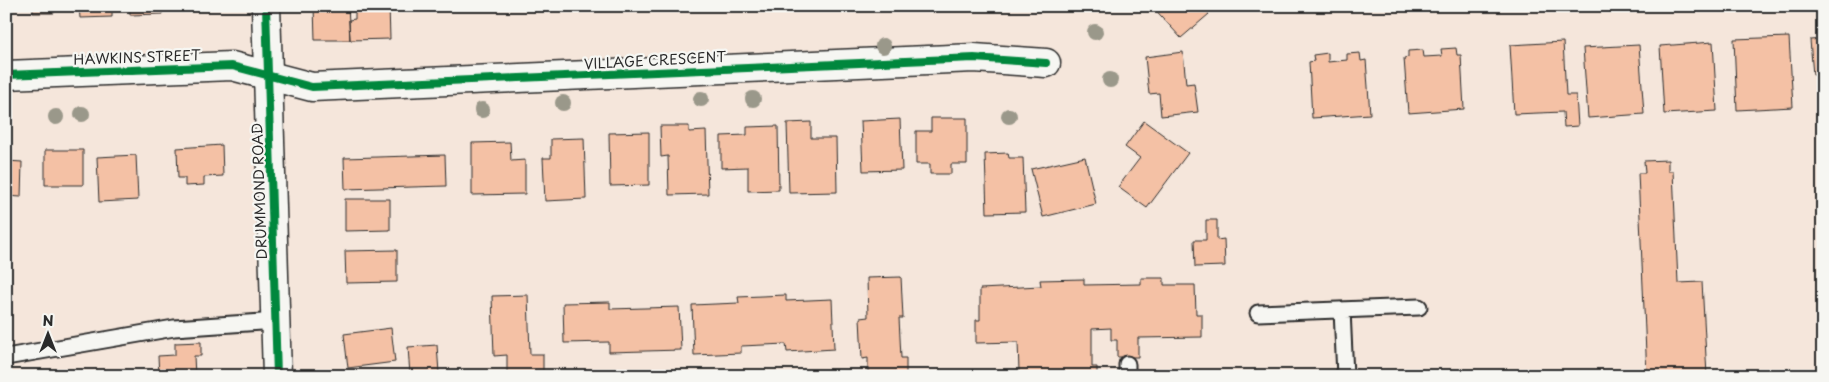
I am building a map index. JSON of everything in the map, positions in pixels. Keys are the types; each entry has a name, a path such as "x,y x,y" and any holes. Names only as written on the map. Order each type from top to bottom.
{"street":[{"name":"DRUMMOND ROAD","path":"266,6 277,376"},
{"name":"VILLAGE CRESCENT","path":"268,75 312,88 974,58 1046,63"},
{"name":"HAWKINS STREET","path":"6,75 232,66 268,75"}],"lane":[{"path":"1258,312 1419,307"},
{"path":"1342,310 1344,376"},
{"path":"6,357 174,328 276,321"}],"building":[{"path":"33,6 54,6 54,13 33,13"},
{"path":"79,6 112,6 112,17 80,18"},
{"path":"130,6 162,6 162,14 130,15"},
{"path":"314,6 348,6 350,40 315,40"},
{"path":"355,6 389,6 390,39 350,40 349,20 355,19"},
{"path":"499,6 527,6 527,7 500,8"},
{"path":"565,6 588,6 588,9 566,9"},
{"path":"624,6 651,6 651,9 625,9"},
{"path":"1152,6 1202,6 1209,14 1181,38"},
{"path":"1789,37 1793,107 1737,110 1734,39"},
{"path":"1823,39 1823,75 1813,75 1810,40"},
{"path":"1563,42 1566,95 1576,95 1578,126 1564,127 1563,112 1514,114 1510,45"},
{"path":"1713,42 1717,111 1664,114 1660,46"},
{"path":"1639,45 1644,114 1588,118 1583,48"},
{"path":"1456,48 1457,55 1461,55 1464,109 1408,113 1404,58 1408,57 1408,51 1423,50 1424,57 1442,56 1441,49"},
{"path":"1183,52 1186,84 1194,83 1198,112 1161,116 1159,93 1149,94 1145,57"},
{"path":"1328,53 1328,62 1347,60 1347,54 1360,53 1361,61 1366,60 1370,114 1312,118 1309,62 1314,61 1313,55"},
{"path":"931,118 967,118 967,164 951,164 951,174 930,174 930,164 916,164 916,131 931,131"},
{"path":"900,119 902,170 863,171 861,121"},
{"path":"1144,121 1188,153 1147,208 1118,187 1140,158 1125,147"},
{"path":"811,122 811,138 836,138 837,192 789,193 787,123"},
{"path":"660,126 689,126 689,132 706,131 708,194 669,195 668,156 661,157"},
{"path":"778,126 779,190 748,191 748,167 721,168 721,136 747,135 747,127"},
{"path":"649,132 649,185 610,186 609,133"},
{"path":"584,138 586,199 545,201 543,158 551,158 551,139"},
{"path":"510,142 511,161 525,160 525,194 472,195 472,143"},
{"path":"222,145 223,176 204,177 204,185 185,186 185,178 178,178 177,148"},
{"path":"45,150 83,150 83,185 45,185"},
{"path":"1008,153 1009,158 1023,158 1025,212 987,213 985,154"},
{"path":"6,154 7,161 22,162 21,197 6,196"},
{"path":"136,155 138,200 99,202 97,157"},
{"path":"445,155 446,186 345,189 344,158"},
{"path":"1085,157 1096,204 1043,217 1031,169"},
{"path":"1668,160 1668,171 1673,171 1678,283 1702,282 1707,376 1647,376 1638,173 1645,173 1644,161"},
{"path":"345,199 390,199 390,230 345,231"},
{"path":"1206,220 1217,220 1217,240 1224,239 1225,266 1195,267 1194,240 1206,240"},
{"path":"397,250 397,282 346,283 345,251"},
{"path":"901,277 903,318 899,318 901,358 906,358 906,376 868,376 868,358 862,359 860,318 868,317 867,278"},
{"path":"1141,278 1164,278 1164,285 1195,285 1196,314 1202,314 1202,337 1138,338 1138,357 1117,357 1117,340 1111,340 1111,328 1092,329 1092,367 1097,367 1097,376 1014,376 1014,371 1019,371 1018,342 976,343 976,320 980,320 980,289 1041,286 1040,280 1084,279 1084,285 1141,284"},
{"path":"528,295 530,354 543,354 543,376 507,376 507,355 494,356 492,296"},
{"path":"786,295 786,301 832,299 834,349 787,352 786,344 741,346 741,353 694,355 692,305 739,303 738,297"},
{"path":"610,302 610,309 679,307 681,350 609,352 609,342 564,343 563,303"},
{"path":"391,328 395,362 348,368 344,334"},
{"path":"201,342 201,356 194,356 195,376 159,376 158,356 175,355 175,343"},
{"path":"437,345 439,373 410,375 408,347"}],"cycle path":[{"path":"266,6 277,376"},
{"path":"6,75 232,66 312,87 974,58 1046,63"}]}
